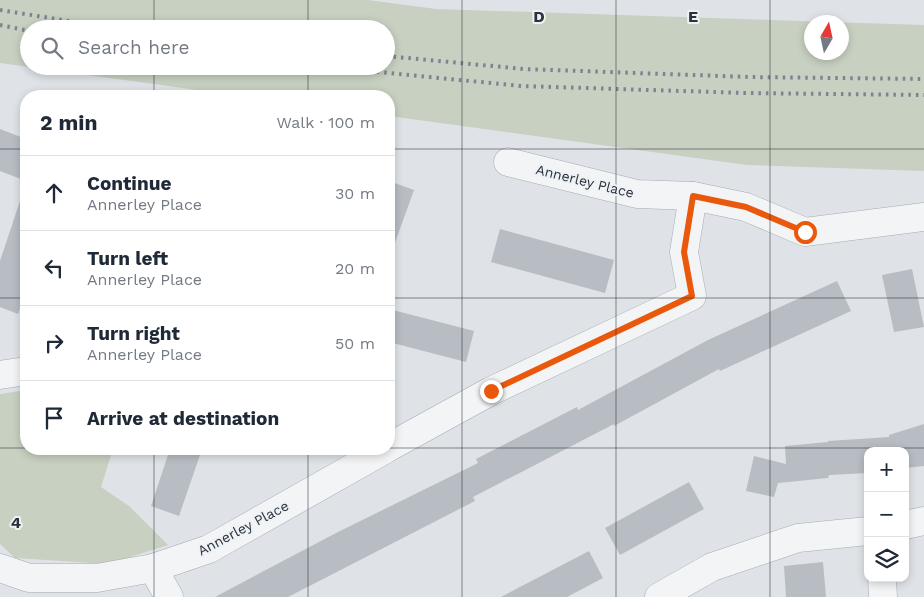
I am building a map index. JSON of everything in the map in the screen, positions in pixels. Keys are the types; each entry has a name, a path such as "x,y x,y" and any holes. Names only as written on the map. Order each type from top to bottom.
{"street":[{"name":"Annerley Place","path":"508,162 637,194 693,196 746,207 805,232 924,217"},
{"name":"Annerley Place","path":"395,444 491,391 692,296 684,252 693,196"},
{"path":"0,376 20,372"},
{"name":"Annerley Place","path":"0,568 29,578 97,578 153,568 209,549 375,455"},
{"path":"909,524 924,521"},
{"path":"659,597 712,567 798,538 864,531"},
{"path":"153,568 169,597"},
{"path":"882,582 883,597"}],"green space":[{"path":"0,0 368,0 436,9 804,21 804,60 849,60 849,22 924,25 924,171 747,165 395,117 395,90 197,90 88,75 395,75 395,20 20,20 20,66 0,63"},
{"path":"20,391 20,455 111,455 101,487 129,506 168,545 108,564 15,558 0,544 0,394"}],"building":[{"path":"0,129 20,137 20,179 0,171"},
{"path":"395,183 414,190 395,243"},
{"path":"20,201 20,308 18,314 0,307 0,261"},
{"path":"500,229 614,260 605,293 491,262"},
{"path":"912,269 924,327 894,332 882,275"},
{"path":"837,281 851,311 720,371 719,369 614,426 614,424 473,497 475,501 288,597 215,597 336,533 478,463 476,459 577,407 578,410 708,340"},
{"path":"395,311 474,331 466,362 395,344"},
{"path":"924,424 924,466 909,468 909,447 864,447 864,473 829,475 828,478 778,483 774,497 746,491 754,456 786,464 785,446 889,437 889,435"},
{"path":"168,455 200,455 179,516 151,506"},
{"path":"689,482 704,509 620,555 605,528"},
{"path":"589,551 603,578 567,597 501,597"},
{"path":"823,562 826,597 786,597 784,566"}],"railway":[{"path":"0,10 63,20"},
{"path":"0,25 20,29"},
{"path":"395,57 524,69 749,77 924,79"},
{"path":"395,74 521,86 746,93 924,95"}],"route":[{"path":"491,391 692,296 684,252 693,196 746,207 805,232"}]}
